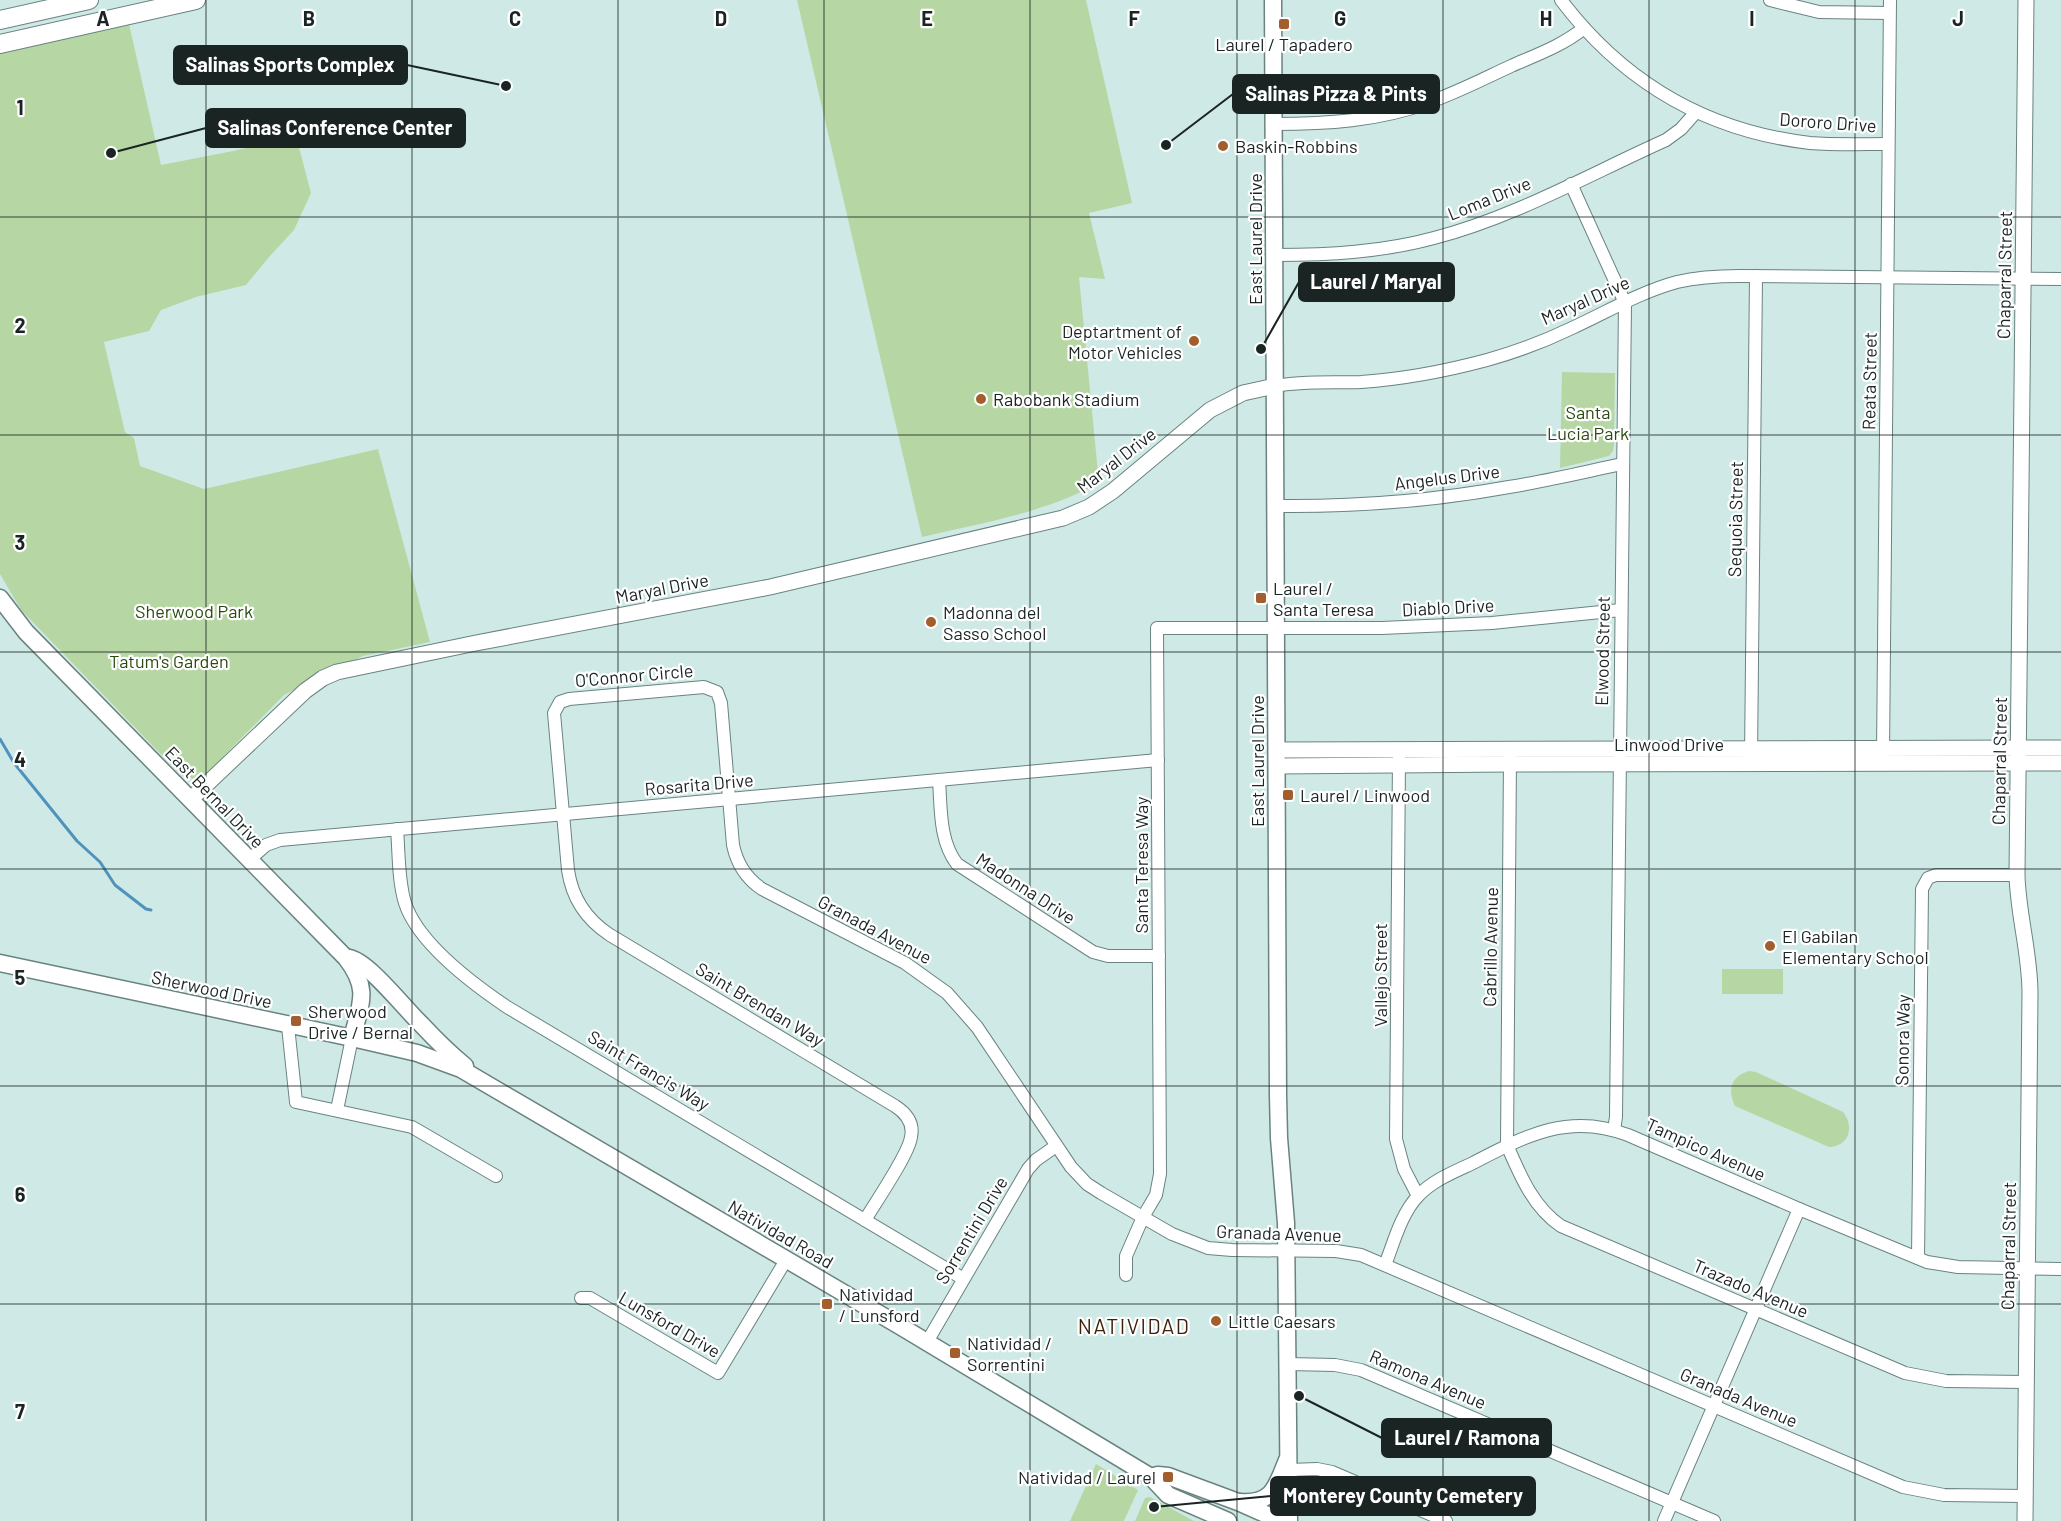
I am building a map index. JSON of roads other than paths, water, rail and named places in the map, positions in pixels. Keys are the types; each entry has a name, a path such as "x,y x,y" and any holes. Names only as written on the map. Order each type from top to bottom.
{"main road":[{"path":"0,20 89,0"},
{"path":"0,44 196,0"},
{"name":"East Laurel Drive","path":"1273,0 1278,1103 1287,1250 1289,1521"},
{"name":"East Bernal Drive","path":"0,598 26,632 346,958 361,981 362,993 352,1038"},
{"path":"346,958 353,958 362,963 435,1038 482,1080"},
{"name":"Sherwood Drive","path":"0,963 352,1038 438,1060 482,1080"},
{"name":"Natividad Road","path":"482,1080 927,1342 1151,1478 1168,1495 1228,1521"},
{"path":"1238,1502 1259,1501 1267,1497 1289,1462"},
{"name":"Natividad Road","path":"1151,1478 1158,1475 1168,1476 1281,1521"}],"street":[{"name":"Dororo Drive","path":"1561,0 1584,28 1633,75 1696,112 1759,134 1797,141 1828,144 1888,144"},
{"path":"1770,0 1819,12 1890,6"},
{"name":"Chaparral Street","path":"2025,1521 2030,970 2017,875 2026,0"},
{"name":"Reata Street","path":"1883,755 1890,6"},
{"path":"1274,124 1346,121 1382,116 1421,105 1566,41 1584,28"},
{"name":"Loma Drive","path":"1275,255 1361,252 1428,240 1480,224 1671,136 1696,112"},
{"name":"Elwood Street","path":"1570,184 1625,303 1616,1117 1614,1130"},
{"name":"Maryal Drive","path":"191,800 305,691 323,678 337,672 770,587 1064,518 1089,507 1113,491 1210,410 1243,393 1295,383 1372,381 1449,370 1501,356 1538,342 1653,291 1684,281 1719,276 2061,279"},
{"name":"Sequoia Street","path":"1751,756 1756,276"},
{"name":"Angelus Drive","path":"1275,506 1364,504 1445,497 1522,485 1622,464"},
{"name":"Diablo Drive","path":"1276,628 1382,628 1492,623 1621,610"},
{"name":"Santa Teresa Way","path":"1126,1275 1126,1256 1158,1190 1160,1174 1157,628 1276,628"},
{"name":"O'Connor Circle","path":"564,814 554,713 560,702 568,699 704,687 714,690 720,699 729,799"},
{"name":"Linwood Drive","path":"1277,758 2019,755 2061,748"},
{"name":"Linwood Drive","path":"2019,755 2061,763"},
{"name":"Vallejo Street","path":"1399,757 1396,1139 1404,1169 1418,1196"},
{"name":"Cabrillo Avenue","path":"1507,1145 1510,757"},
{"name":"Rosarita Drive","path":"249,860 275,840 1158,760"},
{"name":"Madonna Drive","path":"939,780 945,838 950,854 957,864 1093,952 1108,956 1159,956"},
{"name":"Granada Avenue","path":"729,799 734,851 738,862 749,878 769,893 905,963 941,988 977,1027 1056,1146 1087,1184 1179,1238 1208,1248 1344,1252 1361,1256 1910,1489 1944,1495 2025,1496"},
{"name":"Saint Brendan Way","path":"564,814 571,887 583,910 600,929 895,1106 907,1116 912,1131 909,1146 865,1220"},
{"name":"Saint Francis Way","path":"397,829 402,890 411,918 423,936 475,984 507,1007 962,1278"},
{"name":"Sonora Way","path":"1918,1258 1922,889 1925,881 1936,875 2017,875"},
{"path":"288,1026 296,1102 412,1127 496,1176"},
{"path":"337,1110 352,1038"},
{"name":"Tampico Avenue","path":"1385,1265 1406,1214 1418,1196 1436,1182 1539,1131 1584,1126 1614,1130 1798,1209 1934,1263 1958,1267 2061,1269"},
{"name":"Trazado Avenue","path":"1507,1145 1534,1199 1546,1214 1561,1226 1918,1377 1955,1382 2026,1382"},
{"name":"Sorrentini Drive","path":"927,1342 962,1278 1028,1169 1036,1160 1056,1146"},
{"path":"1664,1521 1798,1209"},
{"name":"Lunsford Drive","path":"581,1298 590,1298 718,1373 786,1260"},
{"name":"Ramona Avenue","path":"1288,1364 1335,1365 1367,1372 1714,1521"},
{"path":"1289,1462 1332,1472 1446,1521"}],"waterway":[{"path":"0,739 14,763 77,841 100,862 115,885 146,909 151,910"}],"place":[{"name":"Laurel / Tapadero","path":"1284,24"},
{"name":"Salinas Sports Complex","path":"506,86"},
{"name":"Salinas Pizza & Pints","path":"1166,145"},
{"name":"Baskin-Robbins","path":"1223,146"},
{"name":"Salinas Conference Center","path":"111,153"},
{"name":"Deptartment of Motor Vehicles","path":"1194,341"},
{"name":"Laurel / Maryal","path":"1261,349"},
{"name":"Rabobank Stadium","path":"981,399"},
{"name":"Laurel / Santa Teresa","path":"1261,598"},
{"name":"Madonna del Sasso School","path":"931,622"},
{"name":"Laurel / Linwood","path":"1288,795"},
{"name":"El Gabilan Elementary School","path":"1770,946"},
{"name":"Sherwood Drive / Bernal","path":"296,1021"},
{"name":"Natividad / Lunsford","path":"827,1304"},
{"name":"Little Caesars","path":"1216,1321"},
{"name":"Natividad / Sorrentini","path":"955,1353"},
{"name":"Laurel / Ramona","path":"1299,1396"},
{"name":"Natividad / Laurel","path":"1168,1477"},
{"name":"Monterey County Cemetery","path":"1154,1507"}],"district":[{"name":"NATIVIDAD","path":"1134,1325"}],"park label":[{"name":"Santa Lucia Park","path":"1588,422"},
{"name":"Sherwood Park","path":"194,611"},
{"name":"Tatum's Garden","path":"169,661"}]}
